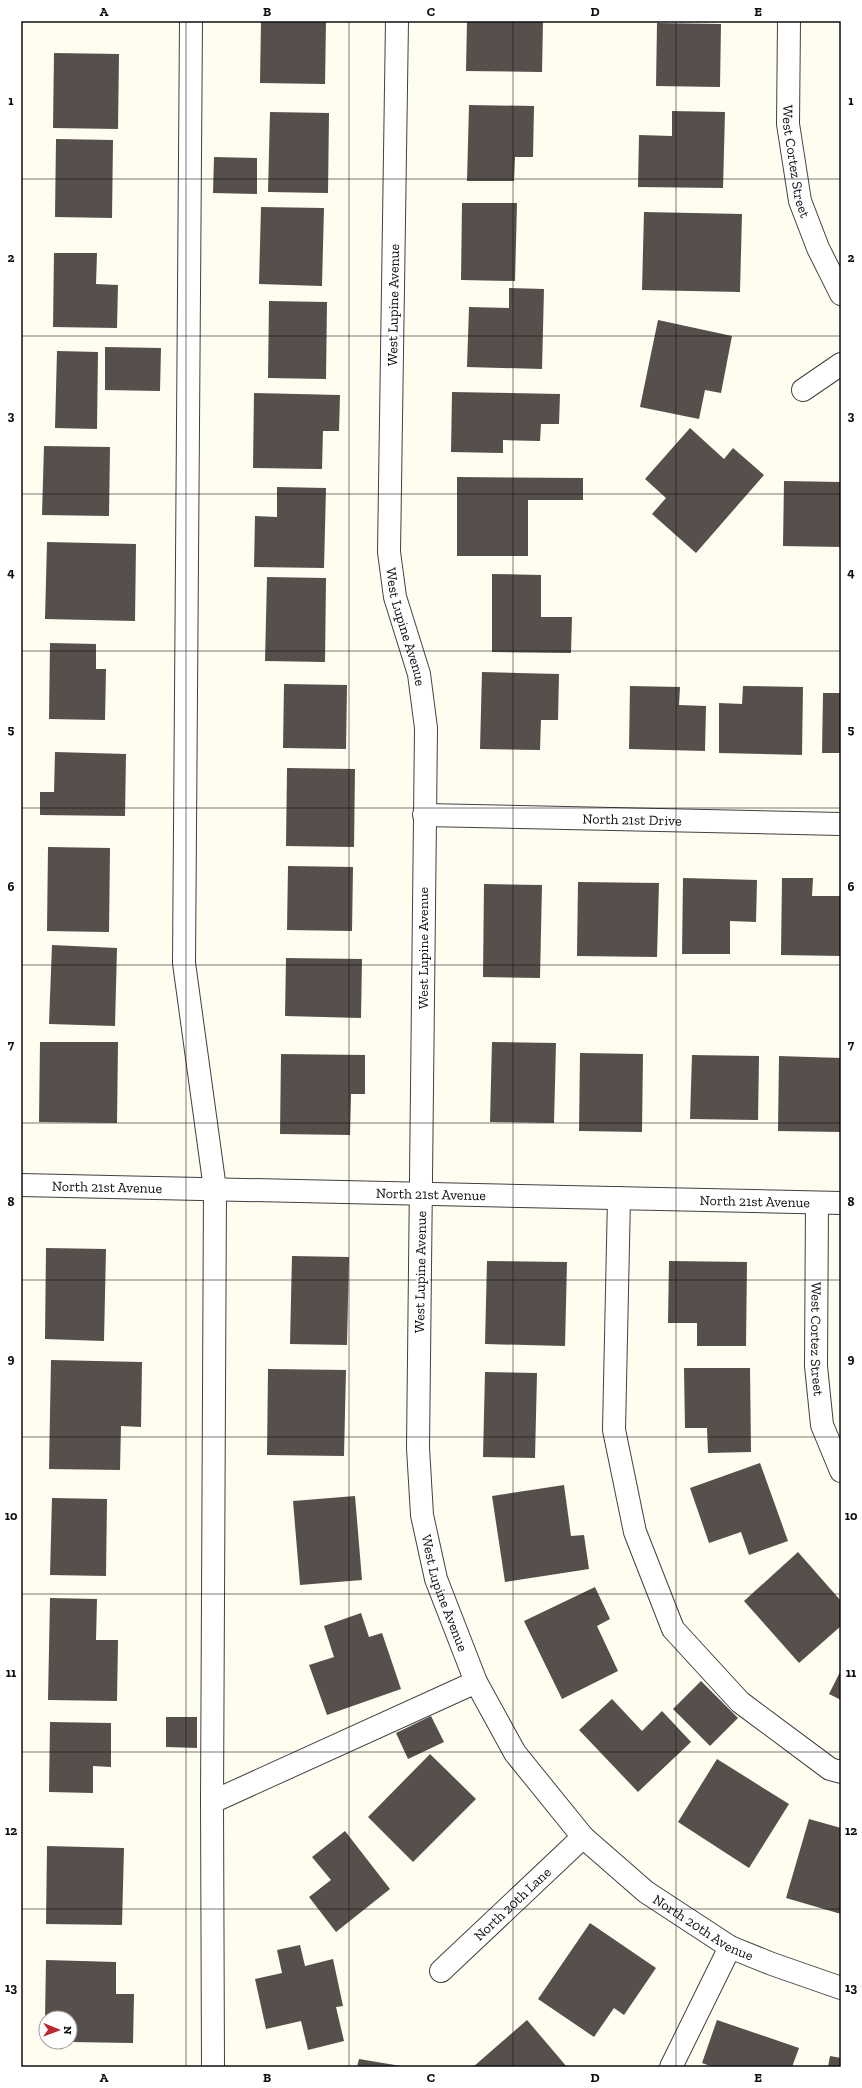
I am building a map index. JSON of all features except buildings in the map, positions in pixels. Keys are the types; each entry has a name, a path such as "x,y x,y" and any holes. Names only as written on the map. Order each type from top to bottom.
{"street":[{"path":"191,21 184,963 216,1189 212,1802 213,2067"},
{"name":"West Lupine Avenue","path":"397,21 389,552 395,597 419,674 426,728 418,1448 422,1515 436,1579 476,1682 515,1753 583,1836"},
{"name":"West Cortez Street","path":"790,21 788,124 800,201 818,248 841,294"},
{"path":"803,390 841,364"},
{"name":"North 21st Drive","path":"424,815 841,824"},
{"name":"North 21st Avenue","path":"21,1185 841,1203"},
{"path":"619,1198 614,1430 635,1532 643,1553 673,1629 678,1635 740,1702 830,1769 841,1772"},
{"name":"West Cortez Street","path":"817,1203 816,1366 822,1425 841,1471"},
{"path":"212,1802 476,1682"},
{"name":"North 20th Avenue","path":"583,1836 646,1892 730,1947 772,1964 841,1988"},
{"name":"North 20th Lane","path":"441,1971 583,1836"},
{"path":"671,2067 730,1947"}]}
